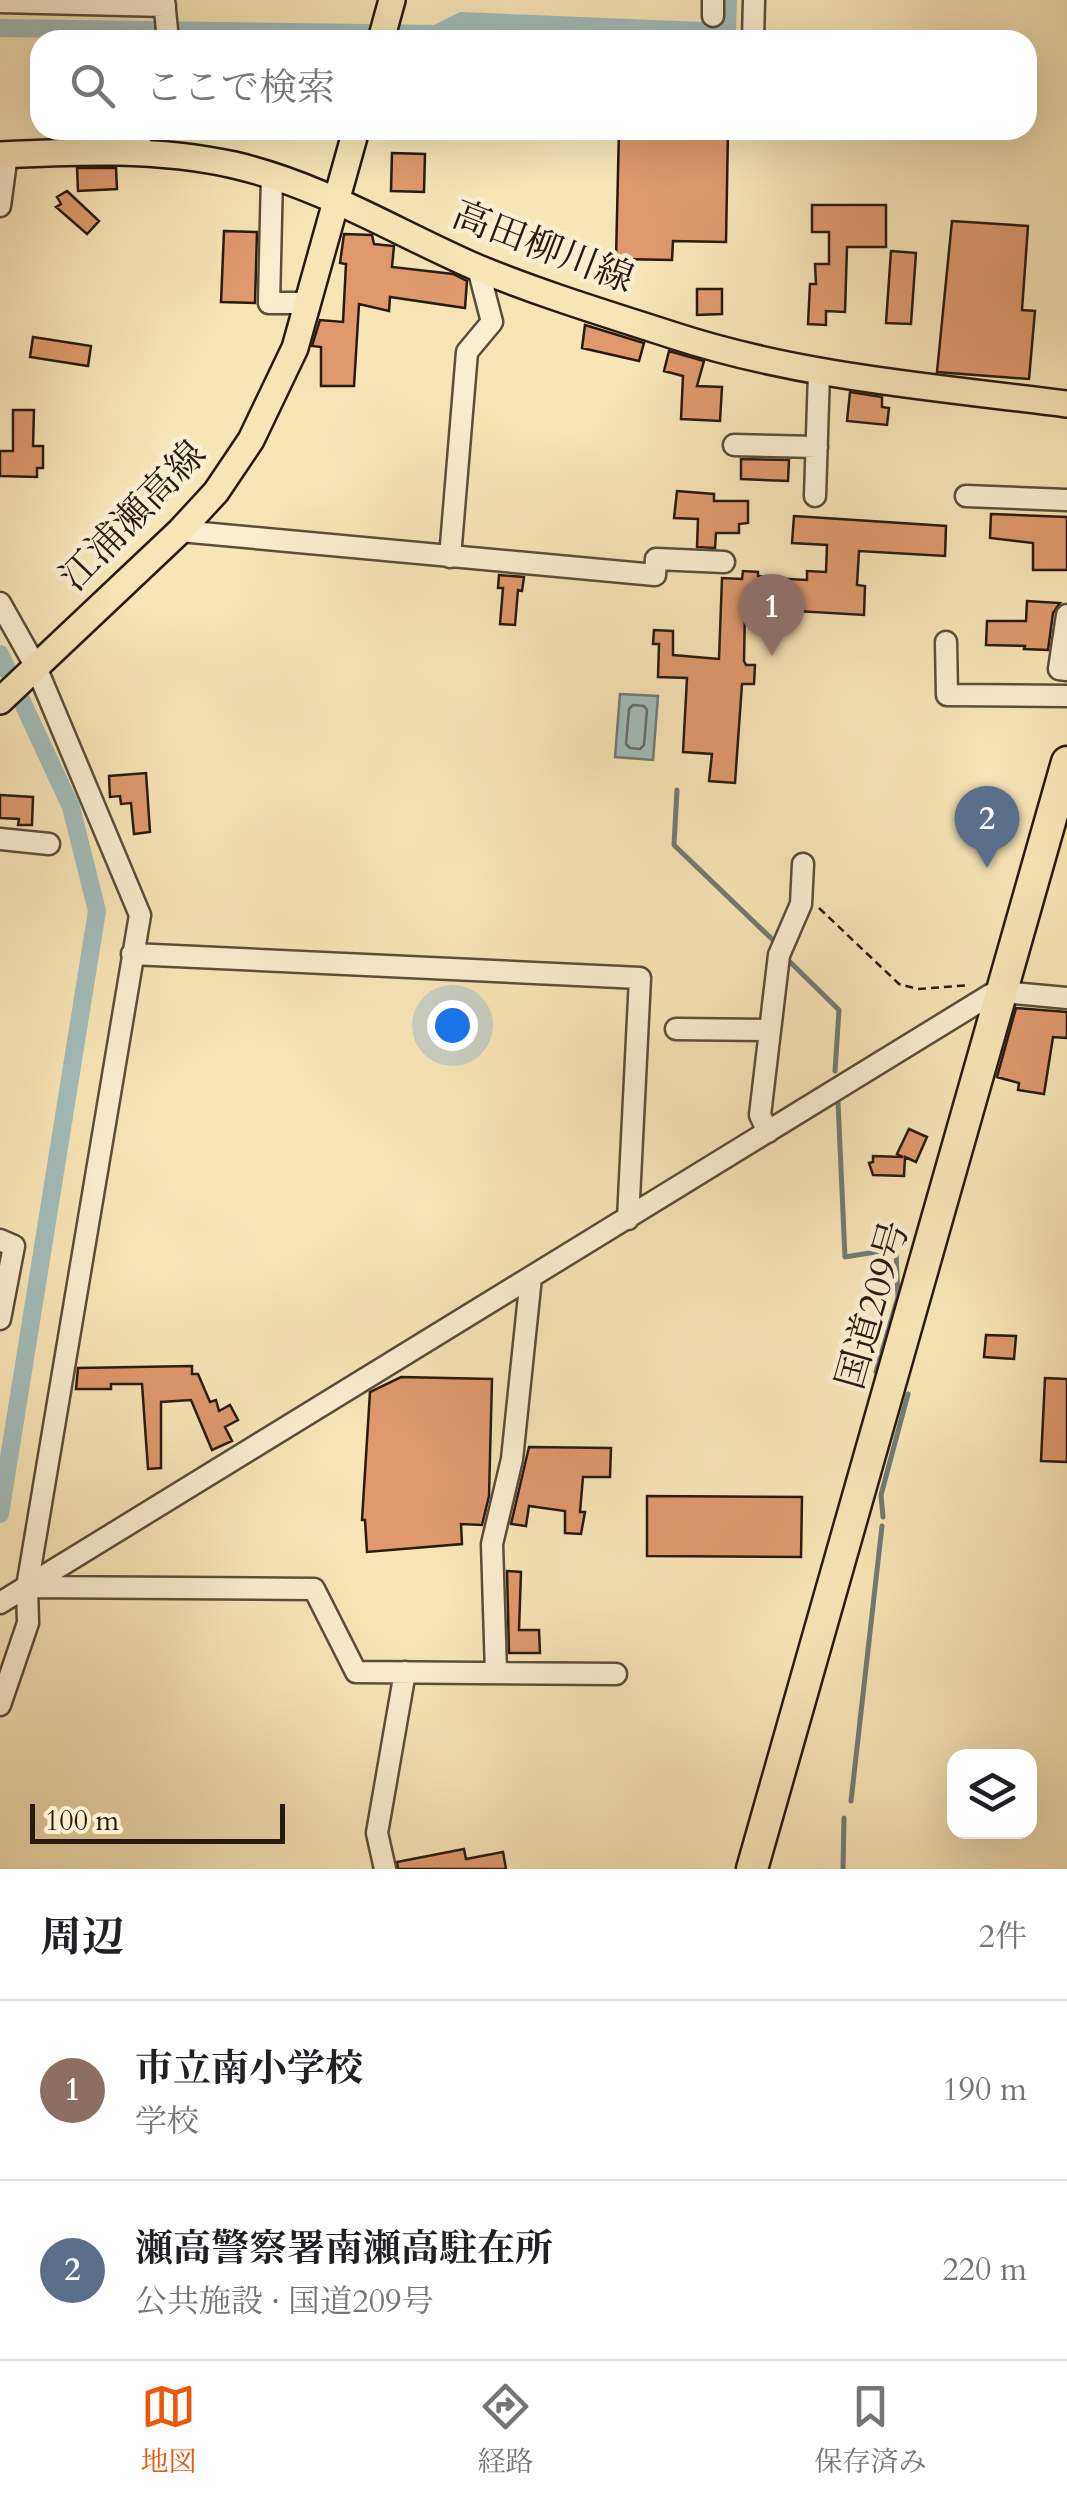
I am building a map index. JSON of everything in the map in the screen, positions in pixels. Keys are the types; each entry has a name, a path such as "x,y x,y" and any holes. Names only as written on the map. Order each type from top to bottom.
{"highway":[{"name":"国道209号","path":"752,1869 1067,762"}],"main road":[{"path":"384,30 392,0"},
{"name":"高田柳川線","path":"4,154 140,140 272,176 337,201 478,268 676,337 820,373 1067,404"},
{"name":"江浦瀬高線","path":"0,701 180,531 216,492 251,440 295,348 353,140"}],"street":[{"path":"753,30 754,0"},
{"path":"0,2 165,3 167,30"},
{"path":"0,206 4,154"},
{"path":"272,176 269,303 308,303"},
{"path":"450,557 467,352 492,322 478,268"},
{"path":"815,496 820,373"},
{"path":"734,445 817,448"},
{"path":"966,496 1067,500"},
{"path":"180,531 654,575 656,559 724,562"},
{"path":"0,604 140,915 14,1595 28,1623 0,1705"},
{"path":"1067,614 1060,669 1067,670"},
{"path":"946,642 946,696 1067,696"},
{"path":"0,839 49,844"},
{"path":"768,1132 760,1115 779,955 803,894 803,864"},
{"path":"132,954 640,978 628,1219"},
{"path":"14,1595 990,994 1067,998"},
{"path":"676,1029 770,1030"},
{"path":"0,1240 14,1246 0,1319"},
{"path":"496,1673 492,1544 512,1459 531,1277"},
{"path":"14,1595 314,1589 356,1672 616,1674"},
{"path":"386,1869 377,1834 405,1672"}],"path":[{"path":"803,894 900,984 918,989 971,985"}],"water":[{"path":"620,694 658,696 653,760 615,757"}],"building":[{"path":"619,140 728,140 726,242 673,241 672,260 616,259"},
{"path":"392,153 425,154 424,192 391,191"},
{"path":"77,168 116,168 117,189 78,191"},
{"path":"67,191 99,221 87,234 56,207 61,204 57,197"},
{"path":"812,205 886,205 886,247 847,247 845,312 826,311 826,325 808,324 810,284 816,284 815,264 829,264 829,232 812,232"},
{"path":"952,221 1028,226 1022,310 1035,311 1029,379 937,372"},
{"path":"224,231 257,232 255,303 221,302"},
{"path":"344,234 372,235 374,244 394,246 392,267 453,274 467,281 465,308 390,297 389,311 359,304 354,386 321,386 321,347 312,346 320,320 343,322 346,264 340,263"},
{"path":"891,251 916,253 911,324 886,323"},
{"path":"697,289 722,289 722,314 697,315"},
{"path":"585,325 644,343 639,361 582,348"},
{"path":"33,337 91,346 88,366 30,357"},
{"path":"669,351 704,361 697,386 722,387 720,421 681,419 683,376 664,371"},
{"path":"850,392 882,397 882,407 889,408 887,425 847,421"},
{"path":"13,410 34,410 33,446 43,446 43,468 37,468 37,477 0,476 0,451 13,451"},
{"path":"741,459 789,460 788,481 741,479"},
{"path":"677,491 714,494 714,501 748,501 748,523 739,524 739,533 716,533 715,548 697,547 698,519 674,518"},
{"path":"991,514 1067,517 1067,570 1033,570 1033,543 990,538"},
{"path":"794,516 946,526 945,556 859,551 857,585 865,586 864,615 745,608 744,661 746,665 755,665 754,684 742,684 735,783 709,781 712,754 683,752 687,678 658,677 659,644 653,644 654,630 673,631 673,655 719,659 722,578 742,579 743,571 769,578 807,580 807,571 826,572 827,545 792,543"},
{"path":"499,575 524,577 522,591 518,590 515,625 500,624 503,588 498,588"},
{"path":"1027,601 1060,603 1053,613 1048,650 986,645 987,621 1026,621"},
{"path":"146,773 150,832 134,834 131,803 121,804 120,796 110,797 109,776"},
{"path":"0,795 33,797 32,825 18,825 19,819 0,818"},
{"path":"1016,1008 1067,1012 1067,1038 1053,1037 1044,1094 1018,1090 1019,1083 997,1077"},
{"path":"909,1129 927,1137 916,1162 905,1157 904,1176 873,1175 869,1163 873,1156 903,1157 897,1154"},
{"path":"986,1335 1016,1336 1014,1359 984,1357"},
{"path":"192,1366 192,1374 198,1374 210,1402 216,1400 219,1411 230,1405 238,1420 225,1427 232,1441 212,1450 191,1400 161,1402 161,1468 148,1469 142,1384 76,1389 78,1368"},
{"path":"401,1377 492,1379 489,1496 482,1525 461,1524 462,1544 367,1552 362,1520 370,1392"},
{"path":"1045,1378 1067,1379 1067,1462 1041,1461"},
{"path":"529,1447 611,1448 610,1477 583,1477 580,1512 585,1512 581,1534 565,1533 565,1511 529,1506 526,1526 511,1524"},
{"path":"647,1496 802,1497 801,1557 647,1556"},
{"path":"507,1571 521,1572 519,1630 539,1630 540,1653 509,1653"},
{"path":"464,1849 466,1859 503,1852 506,1869 398,1869 397,1862"}],"waterway":[{"path":"727,30 728,0"},
{"path":"444,30 462,21 679,30"},
{"path":"0,28 145,30"},
{"path":"0,654 71,807 97,911 0,1514"},
{"path":"677,790 674,845 776,943"},
{"path":"787,959 839,1010 835,1071"},
{"path":"838,1102 845,1257 894,1249 896,1252 898,1297 876,1372"},
{"path":"883,1517 881,1495 908,1394"},
{"path":"851,1801 882,1526"},
{"path":"843,1869 844,1818"}],"place":[{"name":"市立南小学校","path":"772,656"},
{"name":"瀬高警察署南瀬高駐在所","path":"987,868"}]}
